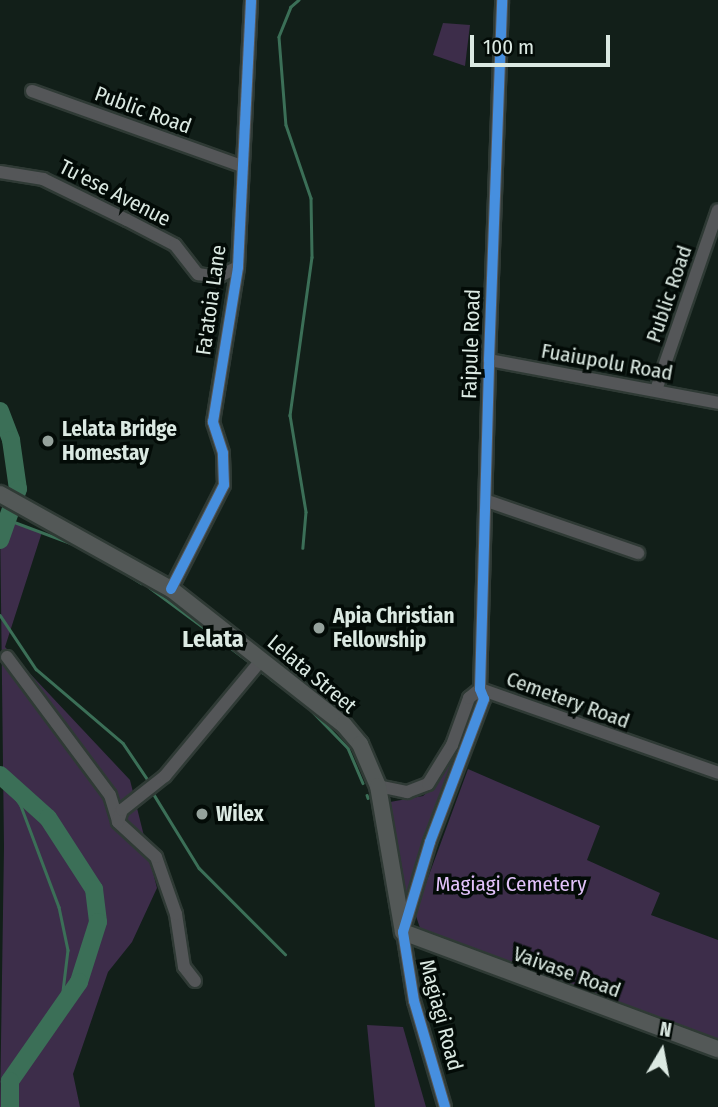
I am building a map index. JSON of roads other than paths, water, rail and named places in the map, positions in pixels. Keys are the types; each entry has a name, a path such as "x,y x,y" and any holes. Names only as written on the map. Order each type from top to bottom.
{"main road":[{"name":"Lelata Street","path":"0,494 171,589 344,725 360,744 378,786 403,932"},
{"name":"Vaivase Road","path":"403,932 718,1049"}],"street":[{"name":"Fa'atoia Lane","path":"171,589 224,485 223,453 213,422 237,267 251,0"},
{"name":"Faipule Road","path":"403,932 430,842 484,699 480,689 502,0"},
{"name":"Public Road","path":"32,90 242,166"},
{"name":"Tu'ese Avenue","path":"0,173 43,179 127,220 175,245 198,274 218,277 237,267"},
{"name":"Public Road","path":"656,390 718,210"},
{"name":"Fuaiupolu Road","path":"489,360 718,403"},
{"path":"487,500 638,553"},
{"path":"7,657 110,794 118,822 156,858 176,914 184,967 195,981"},
{"path":"118,822 122,810 165,776 262,659"},
{"name":"Cemetery Road","path":"378,786 407,792 428,784 452,745 469,698 480,689 718,773"},
{"name":"Magiagi Road","path":"403,932 414,1000 446,1107"}],"waterway":[{"path":"299,0 291,7 279,37 286,125 311,198 312,257 290,415 306,512 303,548"},
{"path":"0,411 11,440 18,489 0,540"},
{"path":"9,520 78,546"},
{"path":"114,566 141,583"},
{"path":"149,587 211,633"},
{"path":"0,615 36,669 123,743 150,783"},
{"path":"219,639 249,662"},
{"path":"271,679 281,686"},
{"path":"311,710 348,748 363,783"},
{"path":"0,775 48,818 94,889 98,922 79,982 10,1081 10,1107"},
{"path":"7,785 21,806 59,907 68,950 61,1008"},
{"path":"153,793 199,868 285,954"}],"place":[{"name":"Lelata Bridge Homestay","path":"48,441"},
{"name":"Apia Christian Fellowship","path":"319,628"},
{"name":"Wilex","path":"202,814"}],"district":[{"name":"Lelata","path":"213,640"}],"park label":[{"name":"Magiagi Cemetery","path":"511,884"}]}
